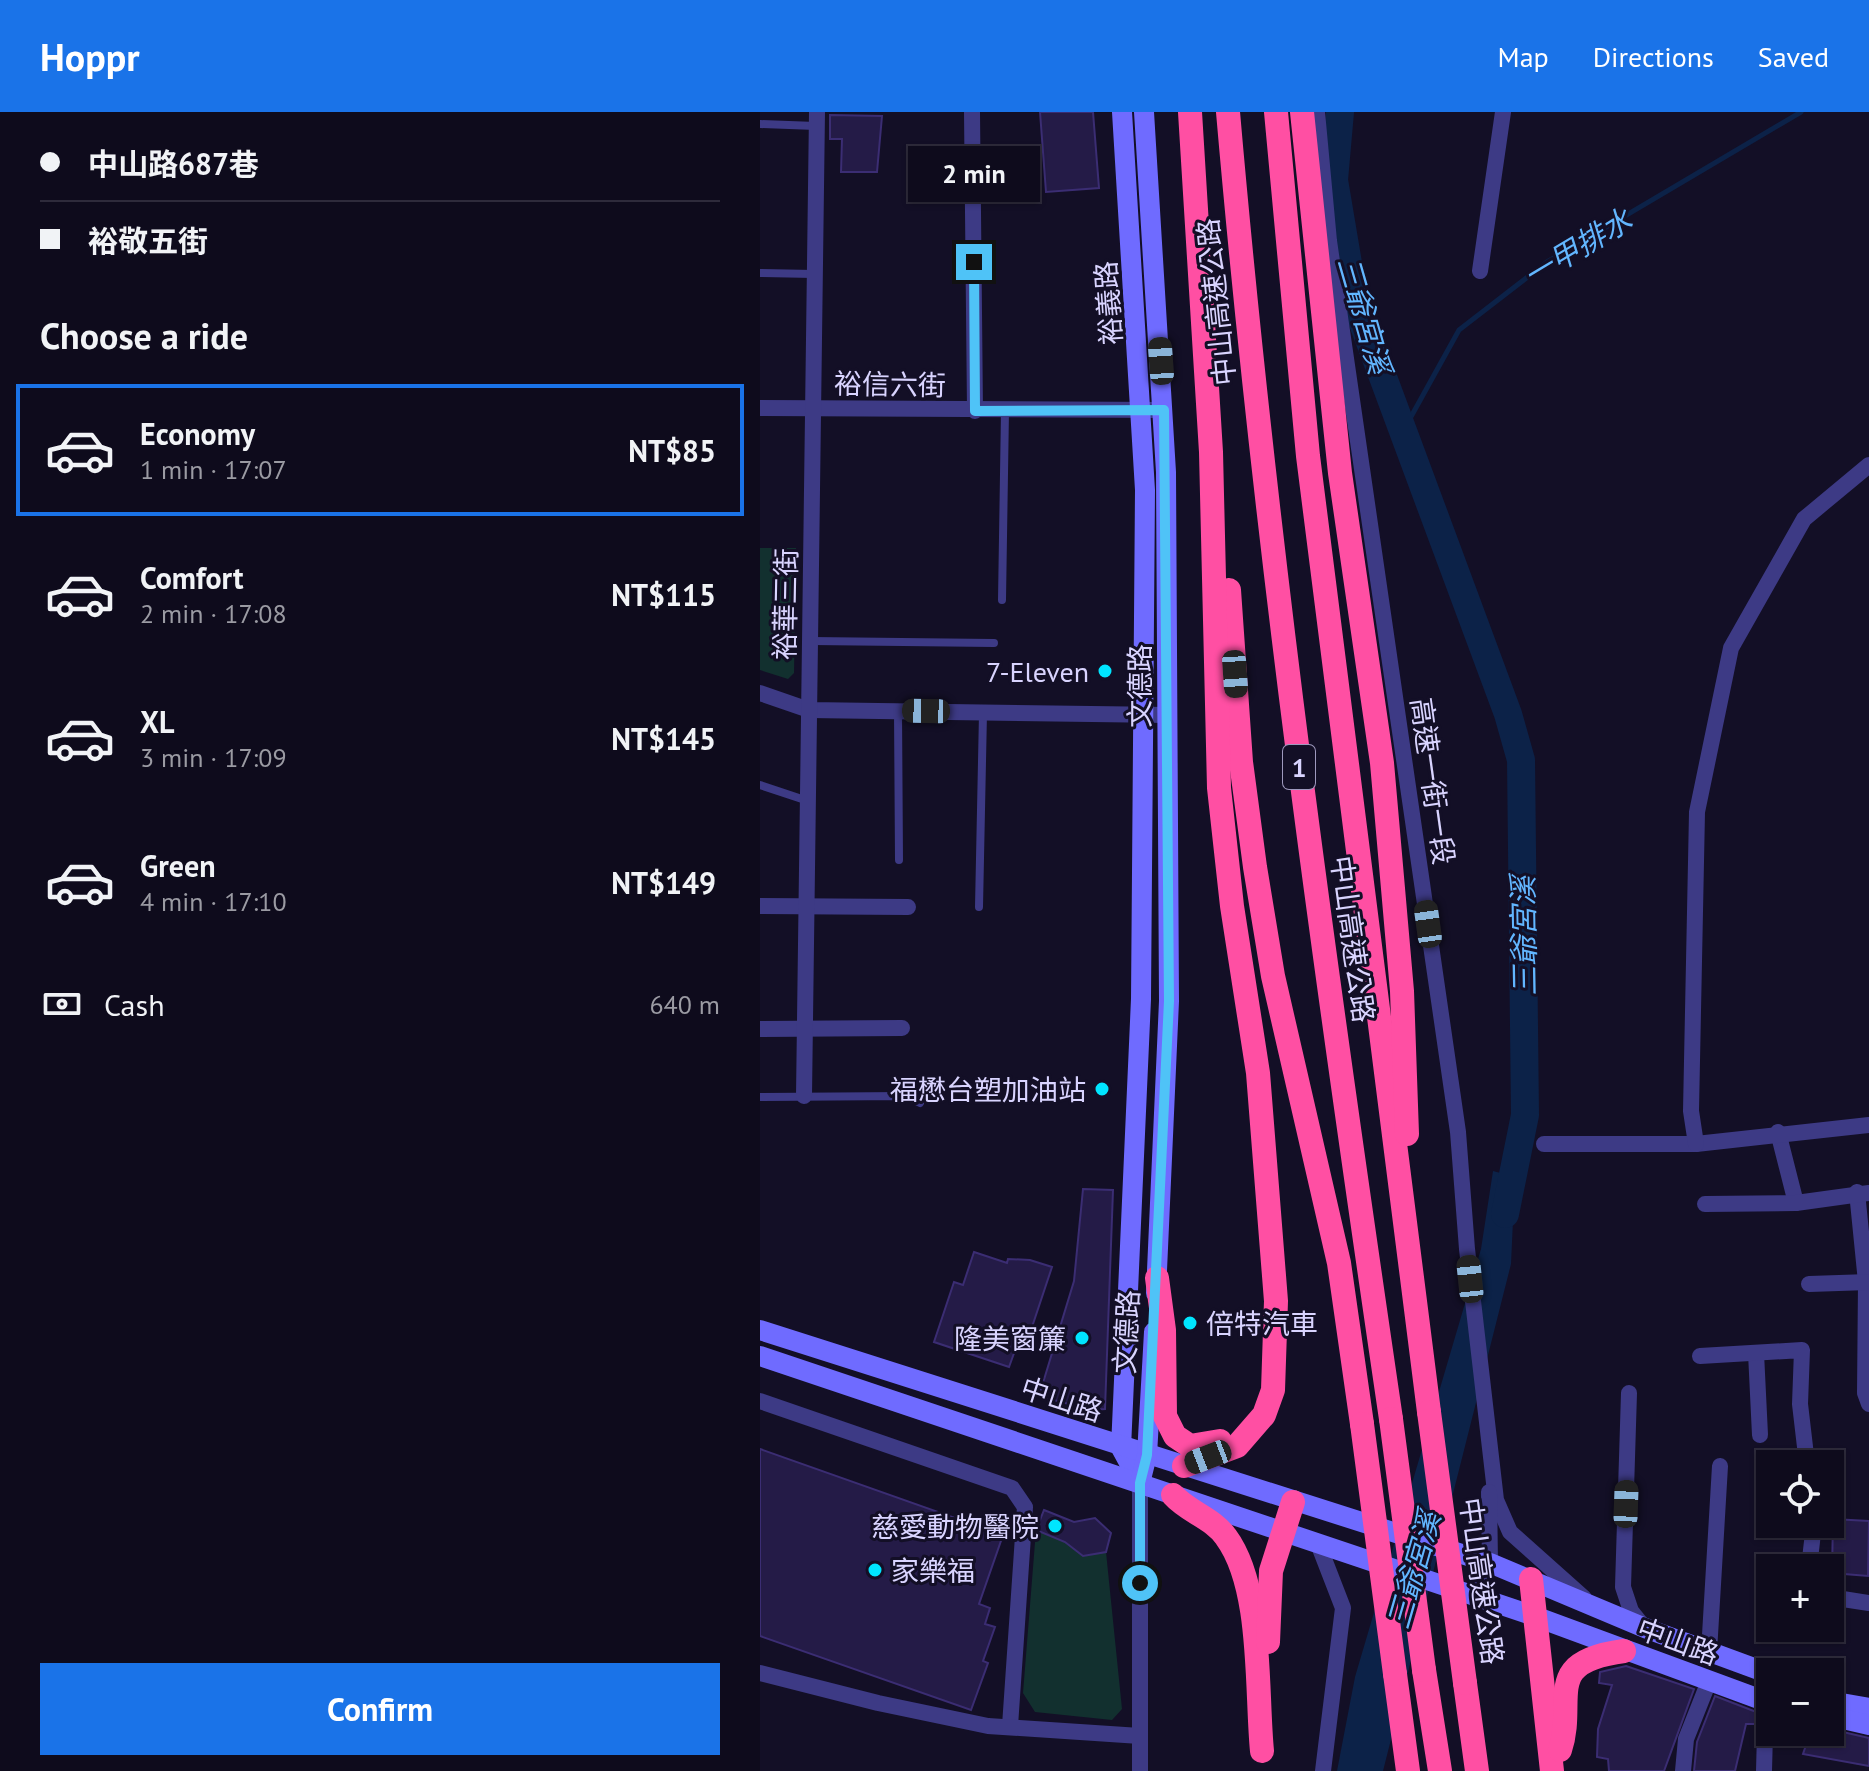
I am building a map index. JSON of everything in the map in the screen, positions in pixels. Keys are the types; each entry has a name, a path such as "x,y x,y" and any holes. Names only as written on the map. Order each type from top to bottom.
{"highway":[{"path":"1184,1466 1227,1450 1251,1434 1272,1395 1271,1362 1276,1301 1268,1169 1219,788 1211,452 1190,112"},
{"name":"中山高速公路","path":"1228,112 1262,465 1292,708 1440,1768"},
{"name":"中山高速公路","path":"1276,112 1308,456 1413,1293 1476,1765"},
{"path":"1302,112 1340,473 1382,763 1402,991 1413,1293"},
{"path":"1211,452 1229,586 1241,762 1255,867 1273,976 1337,1250 1408,1770"},
{"path":"1157,1278 1164,1330 1165,1416 1170,1429 1184,1443 1196,1446 1210,1444 1237,1430 1258,1406 1271,1362"},
{"path":"1173,1495 1225,1535 1239,1564 1254,1622 1266,1761"},
{"path":"1266,1761 1271,1571 1293,1502"},
{"path":"1531,1579 1553,1771"},
{"path":"1553,1771 1563,1741 1563,1696 1571,1675 1591,1658 1624,1651"}],"street":[{"path":"972,112 975,411"},
{"name":"裕義路","path":"1122,112 1143,411 1145,490"},
{"name":"裕義路","path":"1144,112 1166,472"},
{"name":"高速一街一段","path":"1317,112 1329,241 1458,1132 1488,1458 1490,1563 1471,1595"},
{"path":"1480,271 1503,112"},
{"name":"裕華三街","path":"804,1096 817,119"},
{"name":"裕信六街","path":"760,408 1164,410"},
{"path":"1696,1144 1691,1111 1697,812 1731,648 1804,519 1869,465"},
{"name":"文德路","path":"1140,1483 1147,1455 1169,1001 1166,472"},
{"name":"文德路","path":"1121,1448 1141,999 1145,490"},
{"path":"760,693 809,710 1167,715"},
{"path":"760,906 908,907"},
{"path":"760,1029 902,1028"},
{"path":"1544,1144 1696,1144 1778,1132 1869,1125"},
{"path":"1778,1132 1796,1203"},
{"path":"1705,1204 1796,1203 1863,1192 1867,1282 1865,1393 1869,1404"},
{"path":"1809,1284 1867,1282"},
{"name":"中山路","path":"760,1330 1121,1448 1490,1563 1645,1628 1756,1669"},
{"path":"1700,1356 1802,1350 1800,1404 1805,1450"},
{"path":"1756,1353 1760,1435"},
{"name":"中山路","path":"760,1356 1534,1616 1756,1697"},
{"path":"1629,1393 1623,1587 1631,1611 1645,1628"},
{"path":"760,1401 1012,1488 1025,1507 1010,1726"},
{"path":"1121,1448 1140,1483 1140,1771"},
{"name":"高速一街一段","path":"1488,1458 1496,1500 1510,1532 1592,1604"},
{"path":"1709,1652 1720,1466"},
{"path":"1319,1546 1343,1608 1323,1771"},
{"path":"1844,1599 1869,1603"},
{"path":"760,1673 878,1703 988,1726 1140,1736"},
{"path":"1683,1771 1686,1739 1709,1681"},
{"path":"1844,1704 1869,1708"},
{"path":"1844,1719 1869,1725"},
{"path":"1764,1771 1765,1746"}],"lane":[{"path":"760,124 817,119"},
{"path":"760,273 815,274"},
{"path":"1002,600 1005,411"},
{"path":"810,641 994,643"},
{"path":"898,711 899,860"},
{"path":"979,907 983,712"},
{"path":"760,785 808,801"},
{"path":"760,1097 906,1096 920,1103"}],"green space":[{"path":"760,548 796,548 794,673 788,679 760,670"},
{"path":"1036,1530 1065,1542 1083,1556 1106,1552 1122,1709 1112,1720 1035,1712 1023,1693"}],"water":[{"path":"1493,1171 1515,1177 1511,1264 1383,1771 1337,1771 1355,1677 1481,1249"}],"building":[{"path":"1040,112 1093,112 1099,188 1046,192"},
{"path":"830,115 882,116 877,172 841,172 842,139 830,139"},
{"name":"隆美窗簾","path":"1083,1189 1113,1190 1105,1409 1091,1410 1039,1396 1074,1281"},
{"path":"974,1252 1007,1263 1008,1259 1030,1260 1052,1267 1025,1348 1017,1345 1009,1367 934,1342 954,1282 963,1285"},
{"name":"家樂福","path":"760,1449 1003,1535 979,1604 990,1608 985,1624 995,1627 983,1661 988,1663 971,1710 760,1636"},
{"path":"1044,1510 1074,1522 1095,1518 1111,1533 1106,1552 1083,1556 1065,1542 1036,1530"},
{"path":"1844,1520 1869,1521 1868,1576 1844,1574 1844,1554 1832,1554 1833,1538 1844,1538"},
{"path":"1626,1666 1694,1689 1664,1771 1609,1771 1608,1759 1597,1757 1598,1729 1612,1685 1599,1683 1600,1672"},
{"path":"1715,1696 1756,1712 1756,1724 1746,1724 1735,1771 1694,1771 1697,1742"},
{"path":"1844,1732 1869,1738 1869,1766 1803,1754 1806,1746 1844,1746"}],"waterway":[{"name":"三爺宮溪","path":"1340,112 1334,180 1354,299 1508,714 1521,760 1525,1115 1505,1214"},
{"name":"一甲排水","path":"1402,433 1459,330 1547,262 1801,112"}],"place":[{"name":"7-Eleven","path":"1105,671"},
{"name":"福懋台塑加油站","path":"1102,1089"},
{"name":"倍特汽車","path":"1190,1323"},
{"name":"隆美窗簾","path":"1082,1338"},
{"name":"慈愛動物醫院","path":"1055,1526"},
{"name":"家樂福","path":"875,1570"}],"route":[{"path":"974,262 975,411 1164,410 1169,1001 1147,1455 1140,1483 1140,1583"}]}
